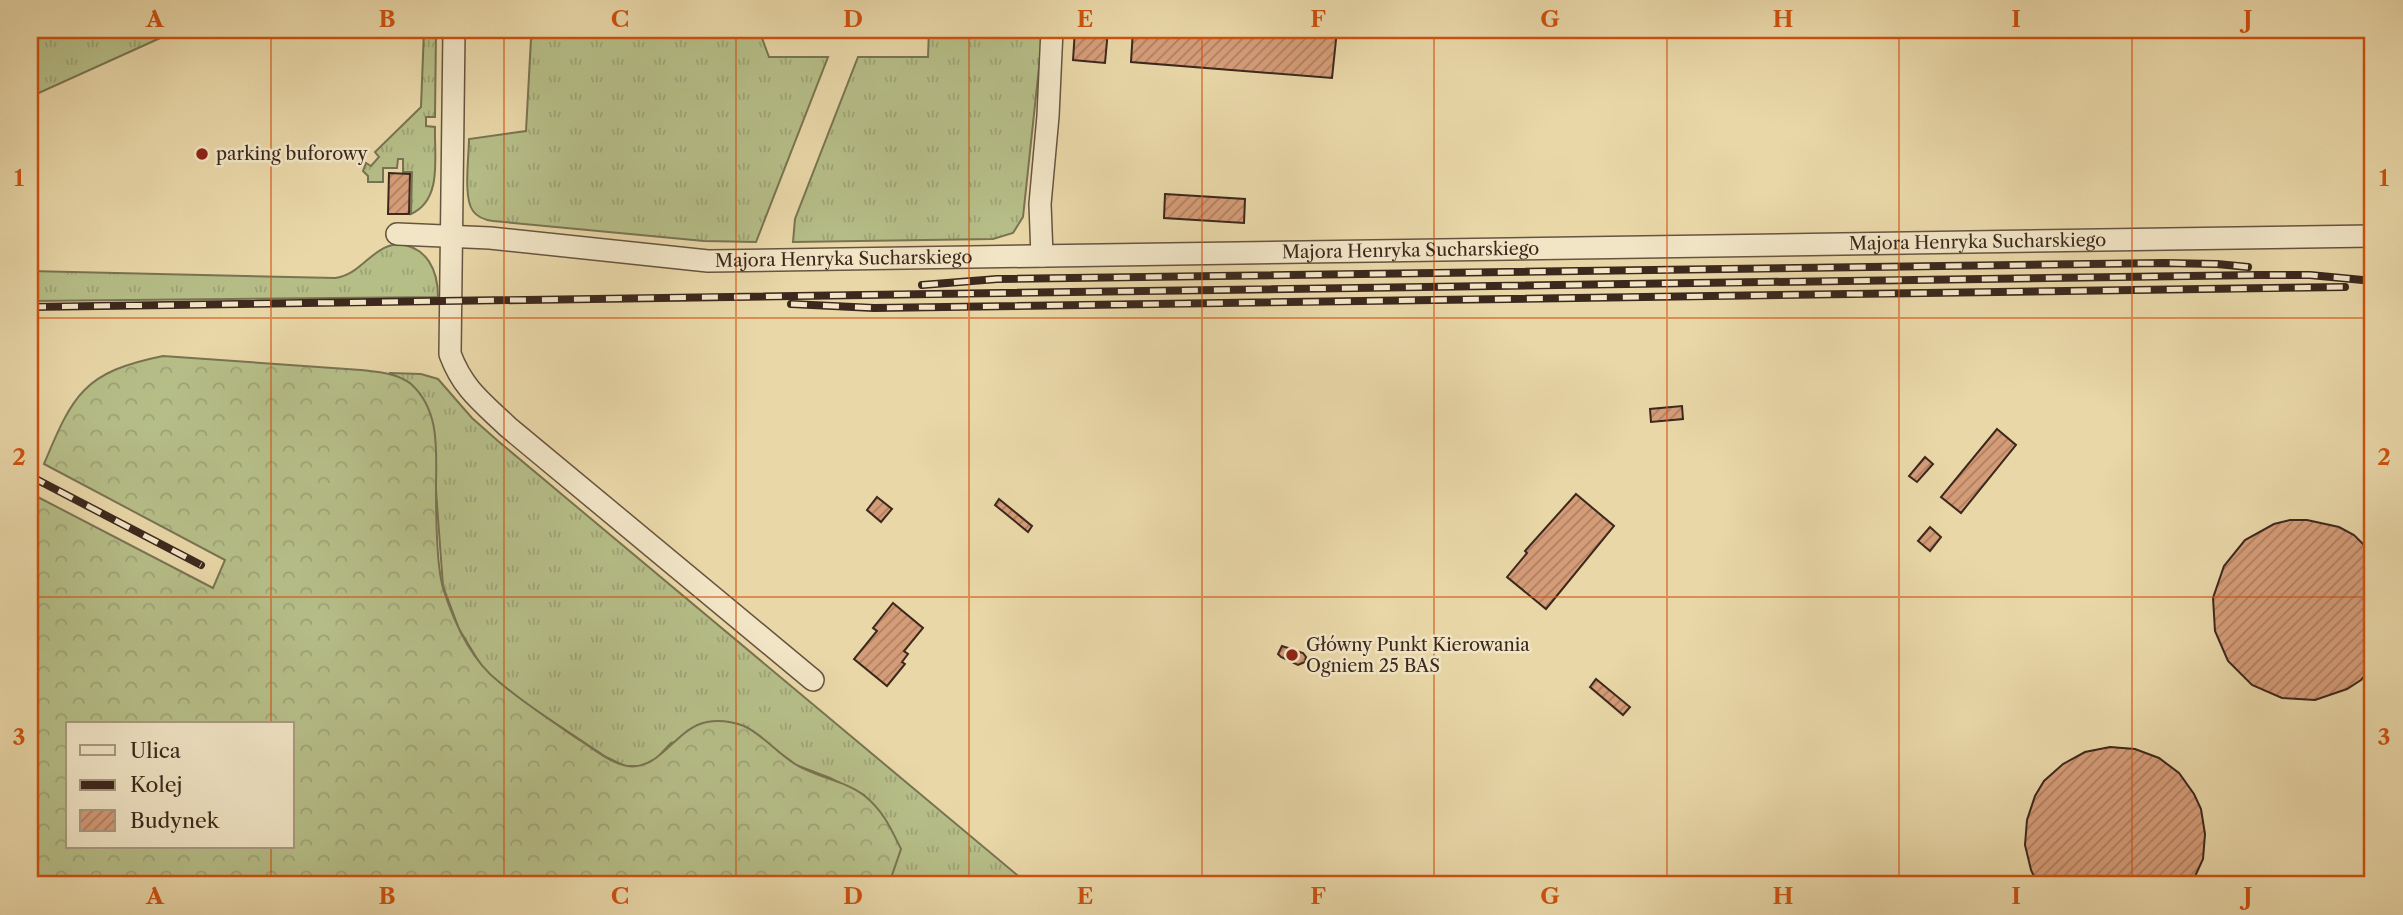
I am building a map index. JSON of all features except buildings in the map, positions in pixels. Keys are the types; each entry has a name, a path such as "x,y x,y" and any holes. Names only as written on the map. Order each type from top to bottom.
{"street":[{"path":"454,30 450,354 458,374 469,391 508,427 813,680"},
{"path":"1042,256 1040,204 1052,30"},
{"name":"Majora Henryka Sucharskiego","path":"397,234 450,236 708,261 2373,236"}],"green space":[{"path":"30,30 178,30 30,97"},
{"path":"424,30 436,30 435,117 426,117 426,126 435,127 435,176 428,199 411,214 412,172 403,172 403,159 398,159 397,168 383,168 383,182 368,182 368,176 363,171 366,163 371,166 379,157 375,152 421,107"},
{"path":"550,30 759,30 769,57 828,57 756,242 704,241 493,221 475,213 470,205 467,187 469,139 526,131 531,39"},
{"path":"929,30 1043,30 1023,217 1013,233 993,239 793,242 795,219 858,57 928,57"},
{"path":"397,244 416,249 429,261 436,278 438,297 30,301 30,271 335,278 352,272 388,246"},
{"path":"163,356 361,370 381,372 406,380 421,395 428,407 435,433 437,539 443,588 465,640 489,673 529,705 597,752 627,766 639,766 649,762 686,732 707,722 731,722 744,726 795,764 858,791 878,809 901,849 891,878 885,885 30,885 32,494 213,588 225,560 44,464 74,403 98,379 115,370"},
{"path":"389,373 421,374 438,379 472,418 498,441 1029,885 885,885 891,878 864,795 796,765 745,727 671,743 656,759 642,766 625,766 606,757 525,703 484,670 459,629 443,586 436,491 410,383"}],"railway":[{"path":"922,285 997,279 2165,263 2248,267"},
{"path":"30,307 2258,275 2310,275 2373,281"},
{"path":"791,304 874,308 2345,287"},
{"path":"30,476 201,565"}],"place":[{"name":"parking buforowy","path":"202,154"},
{"name":"Główny Punkt Kierowania Ogniem 25 BAS","path":"1292,655"}]}
